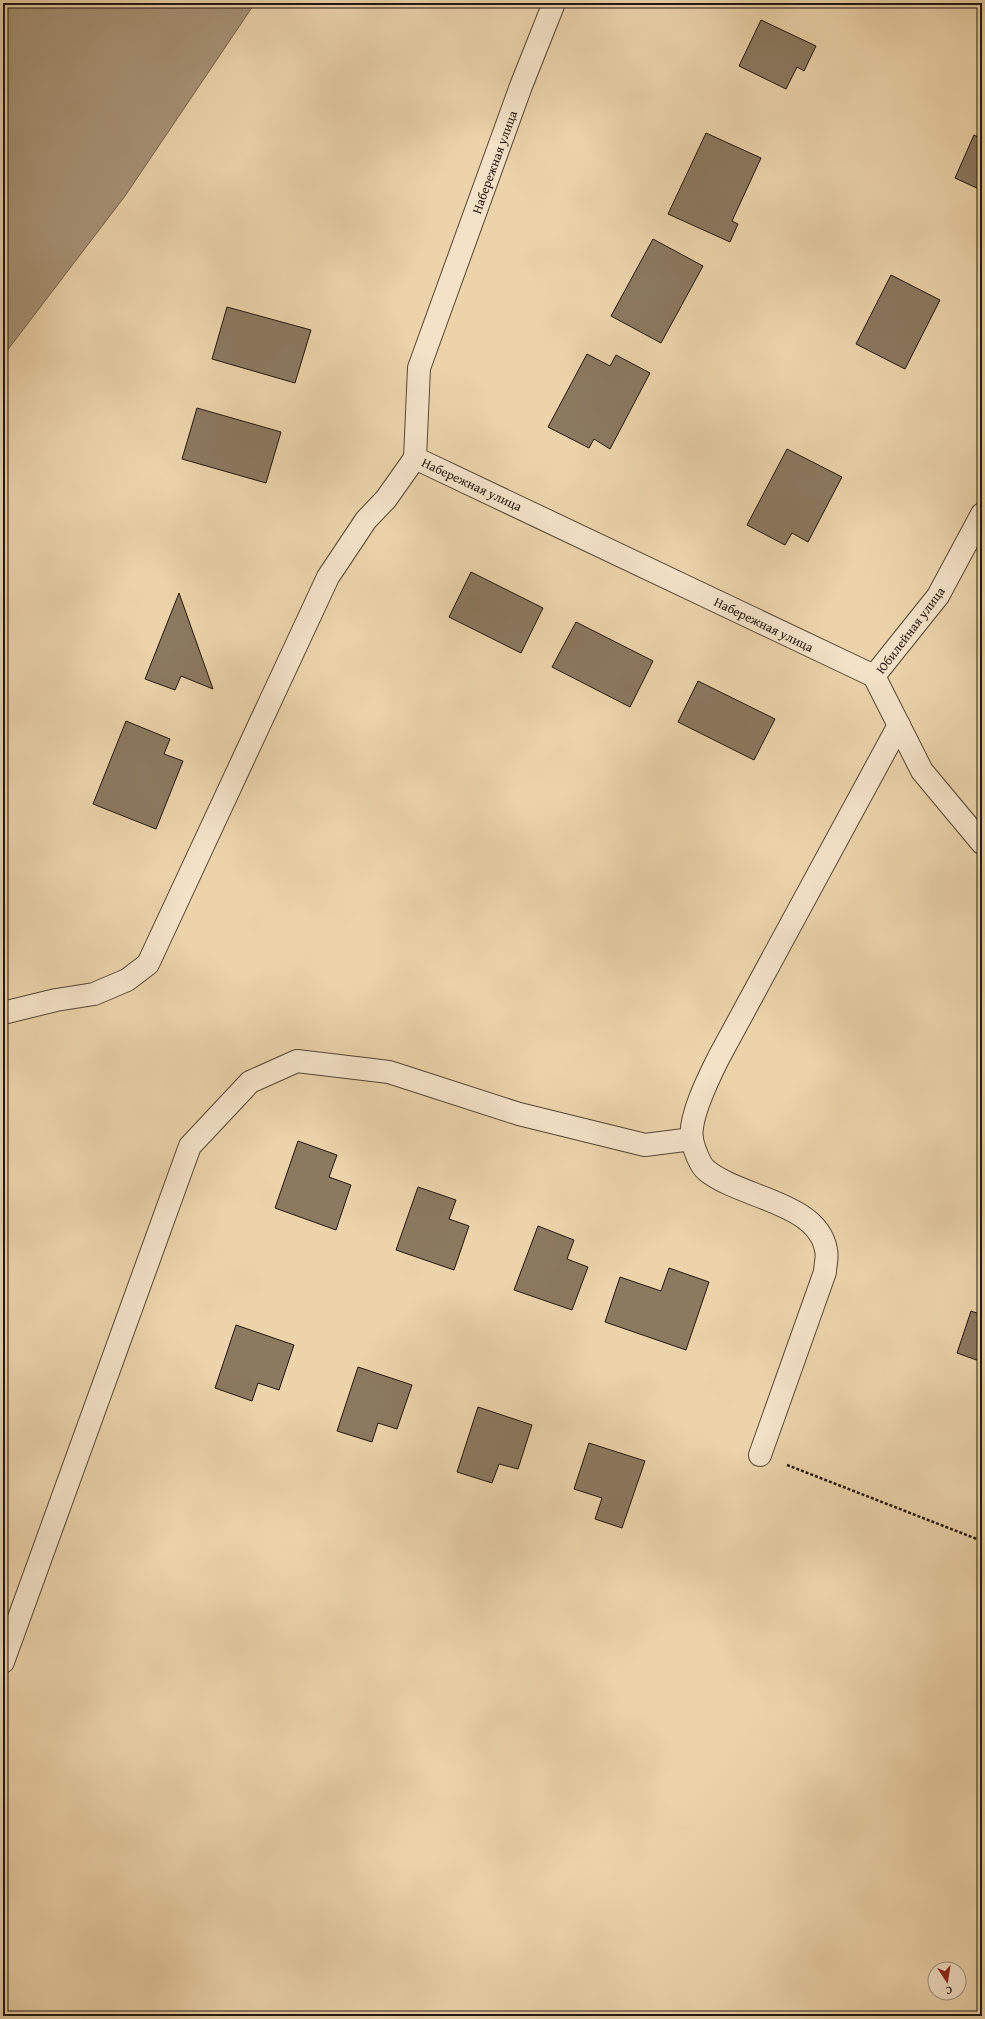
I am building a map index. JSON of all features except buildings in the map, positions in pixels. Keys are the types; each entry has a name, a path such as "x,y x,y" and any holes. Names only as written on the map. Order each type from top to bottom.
{"street":[{"name":"Набережная улица","path":"554,3 521,86 418,368 415,458 874,676"},
{"path":"3,1014 56,1000 94,994 127,980 148,964 328,577 366,520 386,499 415,458"},
{"name":"Юбилейная улица","path":"982,514 938,596 874,676 922,771 982,842"},
{"path":"760,1455 825,1272 827,1251 821,1235 810,1222 796,1213 720,1179 705,1170 692,1139 695,1117 702,1092 719,1057 899,725"},
{"path":"3,1662 190,1146 250,1082 296,1061 389,1072 519,1114 646,1145 692,1139"}],"path":[{"path":"760,1455 982,1541"}],"shaded area":[{"path":"3,3 255,3 125,196 3,356"}]}
